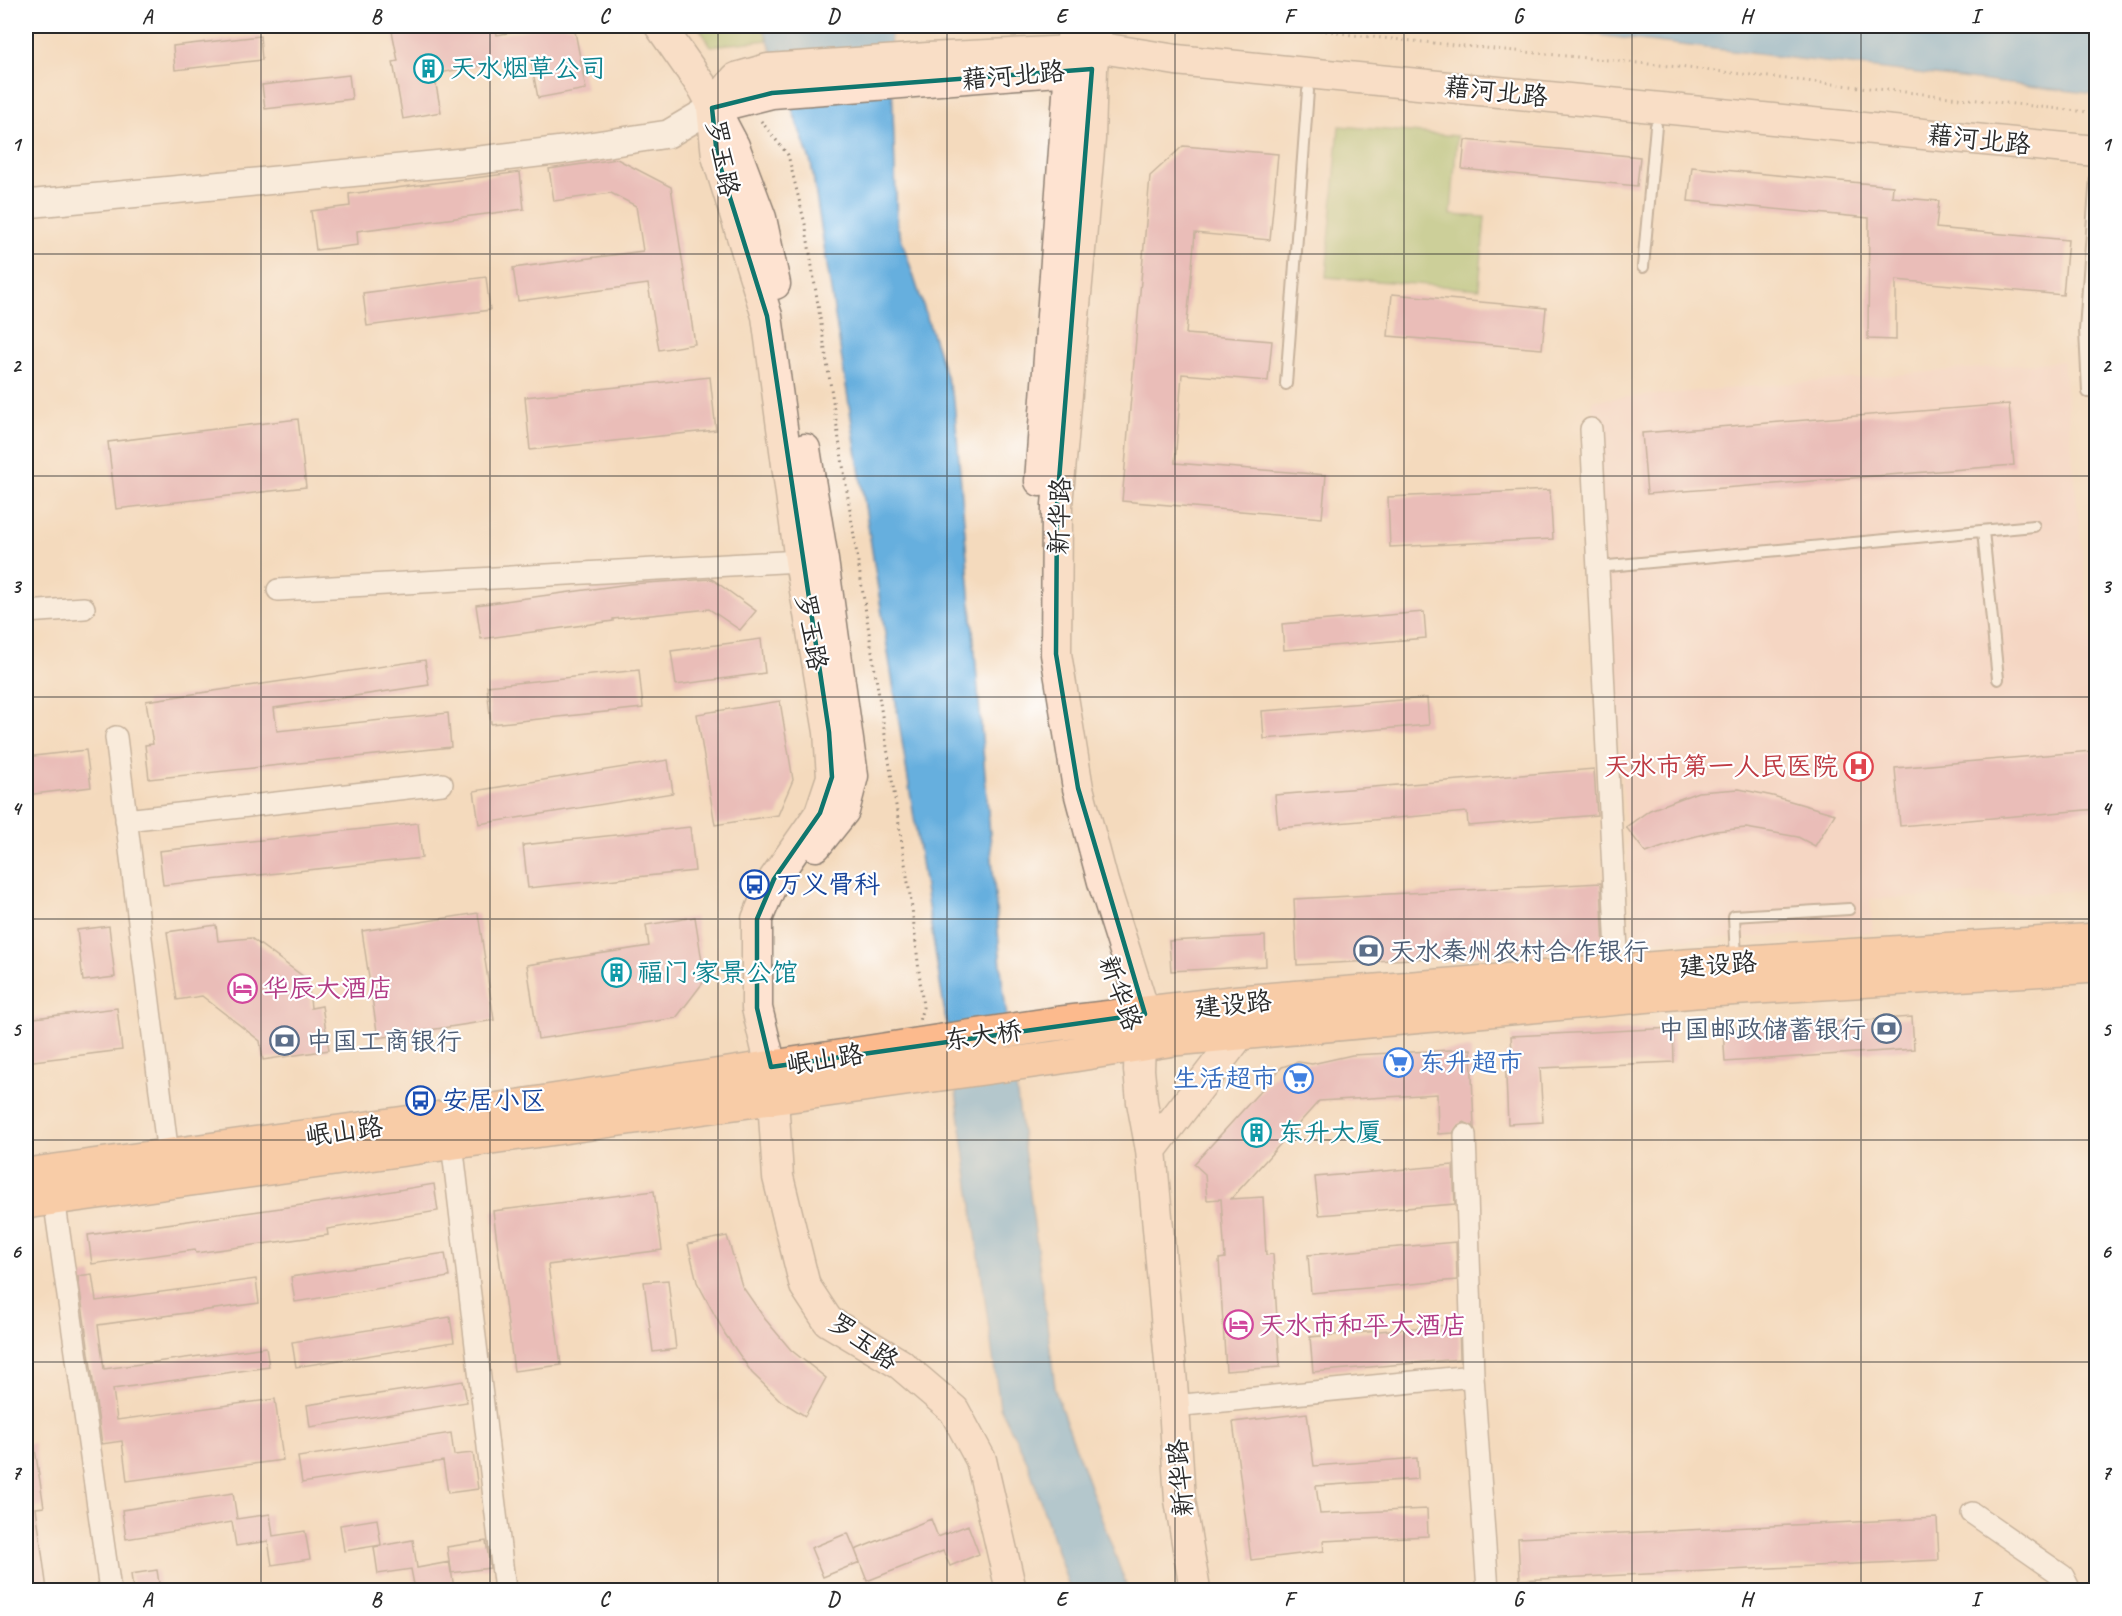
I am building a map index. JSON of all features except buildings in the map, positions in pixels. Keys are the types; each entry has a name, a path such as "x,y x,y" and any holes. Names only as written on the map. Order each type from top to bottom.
{"main road":[{"path":"660,26 704,89 712,108"},
{"name":"藉河北路","path":"1083,48 1308,91 2097,173"},
{"name":"藉河北路","path":"762,88 1083,48 1176,60 2097,151"},
{"name":"新华路","path":"1083,48 1090,139 1058,505 1056,654 1078,788 1103,882 1136,1025 1142,1102 1151,1150 1180,1500 1195,1590"},
{"path":"712,108 736,78 762,88"},
{"path":"712,108 762,88"},
{"name":"罗玉路","path":"712,108 717,156 767,316 800,561 829,732 831,777 820,813 774,879 757,919 757,1008 772,1082"},
{"name":"罗玉路","path":"712,108 734,146 761,218 782,314 824,560 853,776 844,812 794,871 774,914 772,960 775,1026 772,1082 778,1177 805,1286 828,1321 900,1365 954,1410 981,1460 1011,1590"},
{"name":"建设路","path":"1055,1058 1136,1025 1240,1002 1618,970 2097,940"},
{"name":"建设路","path":"1053,1024 1136,1025 1240,1034 1695,991 2097,966"},
{"name":"东大桥","path":"912,1045 1053,1024"},
{"path":"1151,1150 1240,1034"},
{"name":"岷山路","path":"40,1200 452,1143 772,1082 912,1045"},
{"name":"东大桥","path":"772,1082 918,1077 1055,1058"},
{"name":"岷山路","path":"26,1175 460,1115 772,1082"}],"street":[{"path":"26,204 463,162 563,150 668,134 712,108"},
{"path":"1591,429 1618,970"},
{"path":"278,590 800,561"},
{"path":"26,612 84,608"},
{"path":"116,736 168,1155"},
{"path":"126,820 442,784"},
{"path":"1465,1136 1473,1376 1488,1590"},
{"path":"452,1143 505,1590"},
{"path":"40,1200 110,1590"},
{"path":"1174,1406 1473,1376"},
{"path":"1972,1513 2063,1576 2070,1590"}],"lane":[{"path":"1286,384 1308,91"},
{"path":"1643,267 1656,126"},
{"path":"2088,392 2085,330 2097,173"},
{"path":"1598,567 2034,526"},
{"path":"1983,531 1998,679"},
{"path":"1736,962 1734,916 1849,909"}],"path":[{"path":"1296,26 1352,35 1669,66 2097,113"},
{"path":"762,88 788,155 806,228 912,908 923,1007 912,1045"}],"highlighted area":[{"path":"1092,69 1057,505 1056,654 1078,788 1145,1014 771,1067 757,1008 757,919 774,879 820,813 832,777 829,732 767,316 717,156 712,108 772,93"}],"shaded area":[{"name":"天水市第一人民医院","path":"2063,361 2091,642 2096,642 2096,890 1870,899 1873,933 1635,941 1592,400"}],"green space":[{"path":"698,26 763,26 768,40 711,46"},
{"path":"1339,126 1457,136 1451,215 1485,217 1479,289 1326,277"}],"water":[{"path":"763,26 890,26 897,225 954,401 1002,979 1056,1394 1128,1590 1070,1590 1028,1463 1000,1407 947,1027 811,163"},
{"path":"1521,26 2096,26 2096,94"}],"place":[{"name":"天水烟草公司","path":"429,68"},
{"name":"天水市第一人民医院","path":"1859,766"},
{"name":"万义骨科","path":"755,884"},
{"name":"天水秦州农村合作银行","path":"1368,951"},
{"name":"福门·家景公馆","path":"616,972"},
{"name":"华辰大酒店","path":"242,988"},
{"name":"中国邮政储蓄银行","path":"1887,1029"},
{"name":"中国工商银行","path":"285,1041"},
{"name":"东升超市","path":"1398,1062"},
{"name":"生活超市","path":"1298,1078"},
{"name":"安居小区","path":"421,1100"},
{"name":"东升大厦","path":"1257,1132"},
{"name":"天水市和平大酒店","path":"1238,1325"}]}
